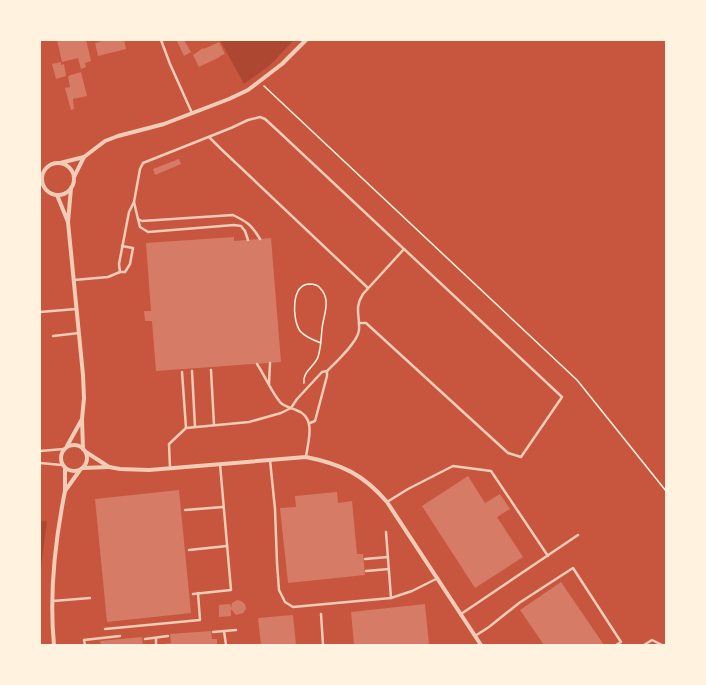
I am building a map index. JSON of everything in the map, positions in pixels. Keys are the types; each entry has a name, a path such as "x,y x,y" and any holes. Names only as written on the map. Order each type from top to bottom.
{"street":[{"path":"40,169 46,168 55,163 84,157 105,141 193,114 242,93 260,82 282,64 306,40"},
{"path":"65,491 87,461 84,451 82,419 84,398 68,222 71,188 74,177 84,157"},
{"path":"60,163 70,169 74,177"},
{"path":"46,168 42,176 42,186 52,194 57,195 68,192 71,188"},
{"path":"57,195 68,222"},
{"path":"54,645 52,601 61,514 65,491 64,467 60,457 82,419"},
{"path":"65,448 75,445 109,467"},
{"path":"64,467 73,472 82,469 109,467 136,470 306,457 326,461 351,471 373,486 387,502 481,645"}],"lane":[{"path":"161,40 170,64 193,114"},
{"path":"120,272 119,264 129,212 134,202 140,168 143,162 260,117 265,119 562,397 521,457 508,453 366,323 359,323"},
{"path":"209,137 368,288"},
{"path":"134,202 140,227 148,232 234,225 241,226 245,231 248,240"},
{"path":"138,219 147,221 233,215 253,227 260,239"},
{"path":"241,226 245,221"},
{"path":"74,280 108,277 120,272 125,272 129,268 133,248 122,246"},
{"path":"170,468 169,444 186,428 249,422 281,413 291,408 297,399 322,372 327,371 354,342 358,336 359,330 358,304 363,294 404,249"},
{"path":"40,312 76,309"},
{"path":"53,336 79,333"},
{"path":"270,363 270,384"},
{"path":"257,364 280,403 298,410 305,416 310,424 311,431 306,457"},
{"path":"211,370 214,426"},
{"path":"192,371 195,427"},
{"path":"310,424 315,421 327,371"},
{"path":"182,372 186,428"},
{"path":"40,451 65,448"},
{"path":"270,459 275,509 277,563 280,590 284,602 293,607 391,598 412,591 438,578"},
{"path":"40,463 64,467"},
{"path":"193,594 231,590 220,464"},
{"path":"387,502 408,489 453,466 491,471 548,556"},
{"path":"185,510 224,507"},
{"path":"386,532 391,598"},
{"path":"461,614 578,535"},
{"path":"189,550 227,546"},
{"path":"365,559 388,557"},
{"path":"475,636 489,627 519,603 573,568 621,642 616,645"},
{"path":"366,571 389,569"},
{"path":"105,629 200,620 198,593"},
{"path":"52,601 90,598"},
{"path":"321,614 323,645"},
{"path":"214,632 236,630"},
{"path":"224,631 226,645"},
{"path":"85,645 84,640 120,636"},
{"path":"145,639 168,636"},
{"path":"156,638 156,645"},
{"path":"644,645 652,640 662,645"}],"path":[{"path":"260,82 577,380 666,491"},
{"path":"309,387 305,384 304,378 318,358 321,343 322,324 326,312 326,300 322,290 319,287 314,284 308,284 302,287 295,299 294,318 301,332 311,339 321,343"}],"shaded area":[{"path":"220,40 294,40 270,65 244,84"},
{"path":"40,521 47,521 40,577"}],"building":[{"path":"57,40 86,40 91,61 85,63 86,67 81,69 78,58 62,62"},
{"path":"106,40 124,40 126,49 98,56 95,43"},
{"path":"184,40 191,52 184,56 177,41"},
{"path":"219,42 225,54 199,67 193,55 203,48 204,49"},
{"path":"61,62 61,65 64,64 66,76 56,79 52,64"},
{"path":"81,72 87,96 73,99 74,109 71,110 65,88 70,87 68,76"},
{"path":"179,159 181,164 155,175 153,169"},
{"path":"234,237 234,241 271,238 281,362 156,371 152,321 145,321 144,311 151,311 146,243"},
{"path":"468,476 485,503 500,494 510,509 497,517 523,557 475,588 422,506"},
{"path":"179,490 191,613 107,622 95,499"},
{"path":"337,492 338,503 352,501 357,554 363,554 365,575 288,583 280,508 296,507 295,496"},
{"path":"561,582 604,645 544,645 520,610"},
{"path":"237,600 245,604 246,609 243,613 236,615 231,609 231,616 219,617 219,605 230,604 231,608 232,603"},
{"path":"425,604 429,645 354,645 351,612"},
{"path":"293,615 296,645 261,645 258,618"},
{"path":"211,631 212,639 217,639 217,645 163,645 171,643 170,634"},
{"path":"142,637 143,645 101,645 100,641"}]}
